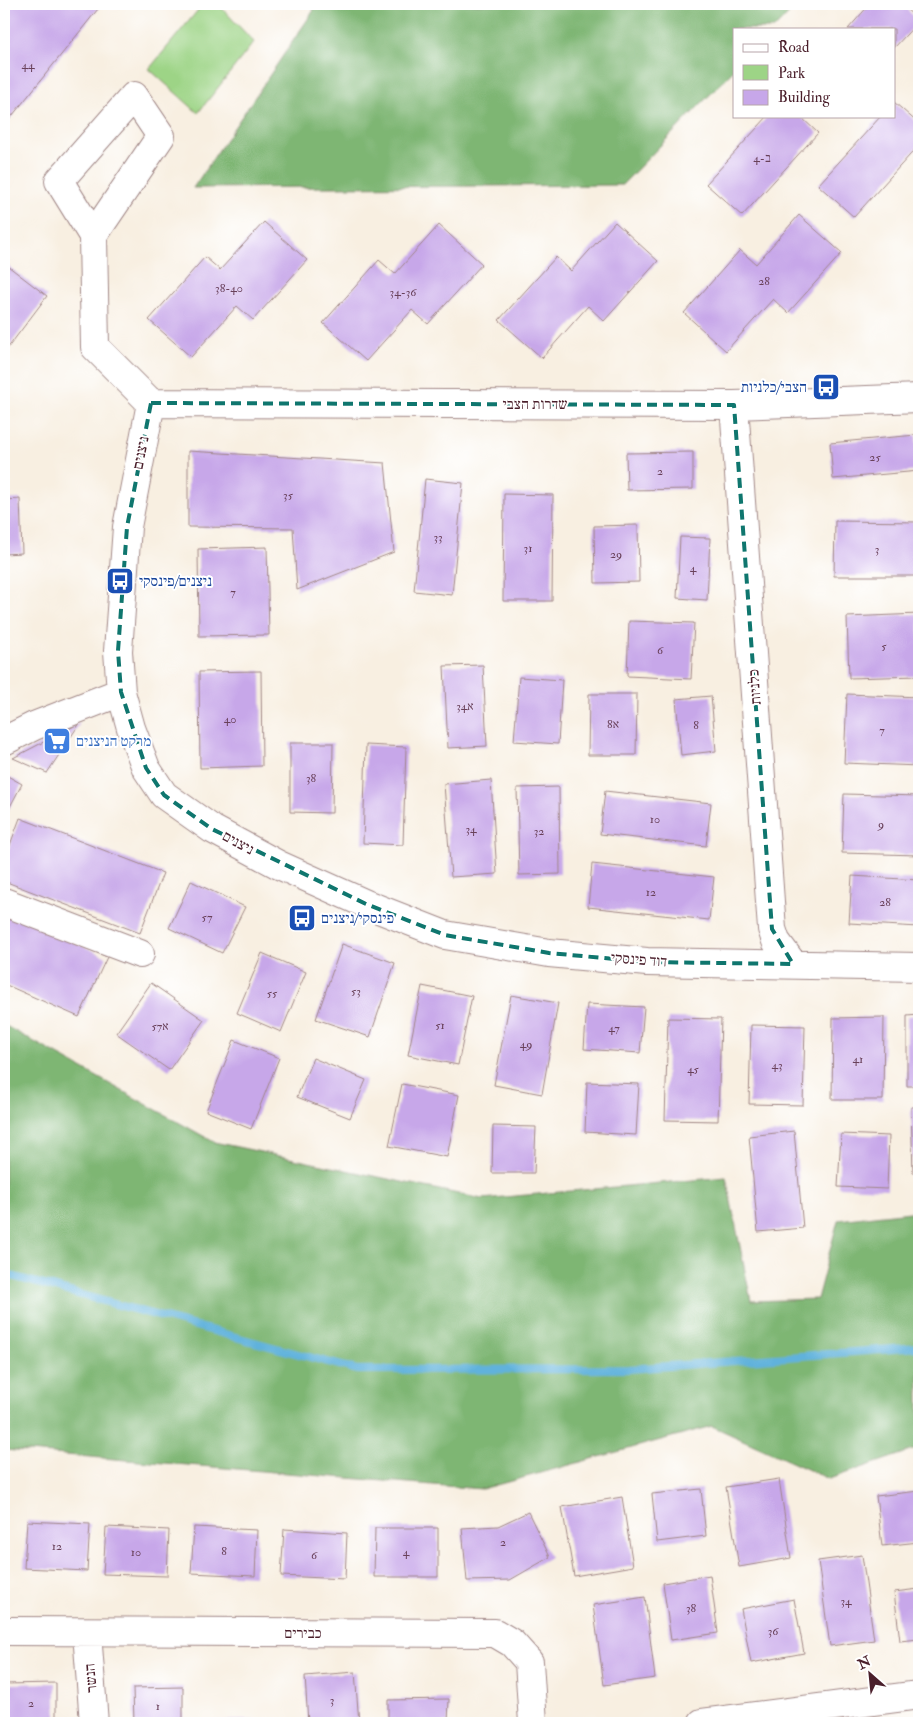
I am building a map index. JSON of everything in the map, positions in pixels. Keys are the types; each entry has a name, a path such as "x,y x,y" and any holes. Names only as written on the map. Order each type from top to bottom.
{"street":[{"path":"93,236 161,136 134,96 59,181 93,236 95,347 151,403"},
{"name":"שדרות הצבי","path":"151,403 734,405 919,398"},
{"name":"ניצנים","path":"151,403 127,527 118,651 121,692 131,728 146,768 164,795 212,829 279,865 366,904"},
{"name":"כלניות","path":"734,405 772,929 776,941 793,964"},
{"path":"4,741 34,726 121,692"},
{"path":"4,902 140,954"},
{"name":"דוד פינסקי","path":"366,904 445,934 549,953 647,962 919,967"},
{"name":"כבירים","path":"4,1631 87,1633 495,1633 512,1643 529,1662 534,1723"},
{"name":"הנשר","path":"87,1633 94,1723"},
{"path":"702,1723 919,1695"}],"highlighted area":[{"path":"151,403 734,405 772,929 793,964 647,962 549,953 445,935 366,904 212,829 164,795 146,768 121,692 118,651 127,527"}],"green space":[{"path":"203,4 218,4 254,42 198,113 149,69"},
{"path":"309,4 798,4 775,28 733,28 733,71 622,185 193,188 314,10"},
{"path":"4,1025 214,1142 482,1199 726,1177 751,1301 817,1299 838,1220 919,1211 919,1448 829,1479 712,1426 482,1489 4,1450"}],"building":[{"path":"4,4 102,4 4,126"},
{"path":"870,4 901,4 919,21 896,46 896,28 849,28"},
{"path":"896,104 919,124 919,145 854,217 818,185 879,118 896,118"},
{"path":"766,118 802,118 818,133 742,216 706,184"},
{"path":"799,215 842,253 788,313 773,299 726,351 684,313 740,250 756,264"},
{"path":"264,222 307,260 253,320 237,306 191,357 149,320 205,257 220,270"},
{"path":"615,222 658,261 604,321 588,306 542,358 499,320 556,257 571,271"},
{"path":"439,225 482,264 428,324 412,310 366,361 323,323 379,260 395,274"},
{"path":"4,263 47,296 4,353"},
{"path":"4,430 6,431 5,452 4,452"},
{"path":"916,435 919,471 833,479 830,443"},
{"path":"188,451 385,463 394,552 297,590 293,528 188,527"},
{"path":"693,452 693,489 627,490 626,453"},
{"path":"425,479 463,483 452,595 414,591"},
{"path":"504,494 553,495 552,601 503,601"},
{"path":"20,499 22,553 4,554 4,500"},
{"path":"835,521 919,522 919,576 834,576"},
{"path":"638,525 639,582 595,583 594,526"},
{"path":"680,537 710,538 707,600 677,598"},
{"path":"267,547 269,635 199,636 198,549"},
{"path":"919,614 919,676 849,678 847,617"},
{"path":"629,621 694,623 691,679 627,676"},
{"path":"483,665 487,746 448,748 444,666"},
{"path":"261,671 262,766 200,768 199,672"},
{"path":"519,677 562,680 558,744 514,741"},
{"path":"589,694 637,694 636,755 588,755"},
{"path":"847,694 919,697 919,766 844,763"},
{"path":"711,696 716,751 681,755 676,699"},
{"name":"מרקט הניצנים","path":"80,723 47,773 13,758"},
{"path":"290,743 333,743 332,813 290,812"},
{"path":"366,745 406,747 403,845 363,843"},
{"path":"4,774 22,784 4,818"},
{"path":"491,780 497,874 451,877 444,784"},
{"path":"559,787 560,874 519,875 517,788"},
{"path":"605,791 711,803 706,846 600,834"},
{"path":"844,794 919,796 919,855 842,853"},
{"path":"20,818 163,873 140,933 4,881 4,861"},
{"path":"592,864 714,877 709,920 588,907"},
{"path":"852,876 919,880 919,927 849,923"},
{"path":"191,881 245,907 222,953 169,928"},
{"path":"4,910 107,957 79,1017 4,984"},
{"path":"342,944 395,963 370,1037 316,1019"},
{"path":"262,953 306,972 281,1032 237,1013"},
{"path":"151,983 204,1020 169,1070 116,1033"},
{"path":"422,986 472,996 458,1065 408,1055"},
{"path":"511,995 558,1003 542,1094 494,1085"},
{"path":"587,1004 644,1007 640,1053 584,1049"},
{"path":"919,1015 919,1086 907,1086 907,1016"},
{"path":"884,1017 883,1100 832,1100 833,1018"},
{"path":"668,1018 721,1019 718,1121 665,1120"},
{"path":"751,1025 805,1026 803,1105 749,1104"},
{"path":"234,1040 279,1058 251,1129 206,1111"},
{"path":"313,1058 366,1080 350,1118 297,1097"},
{"path":"587,1082 639,1084 636,1135 585,1132"},
{"path":"402,1084 459,1095 447,1157 389,1146"},
{"path":"911,1107 919,1107 919,1173 913,1173"},
{"path":"493,1126 536,1127 534,1173 492,1173"},
{"path":"794,1131 803,1228 758,1232 749,1136"},
{"path":"841,1134 889,1136 887,1189 838,1187"},
{"path":"779,1479 791,1558 739,1567 726,1487"},
{"path":"701,1489 706,1536 657,1542 652,1494"},
{"path":"919,1491 919,1542 882,1546 876,1496"},
{"path":"622,1497 633,1566 574,1576 562,1507"},
{"path":"528,1512 550,1557 510,1580 467,1581 462,1528 498,1526"},
{"path":"27,1521 90,1524 87,1571 24,1568"},
{"path":"106,1527 169,1530 167,1576 103,1574"},
{"path":"194,1527 257,1530 255,1576 191,1573"},
{"path":"375,1528 438,1528 438,1577 374,1577"},
{"path":"284,1529 347,1533 345,1579 281,1576"},
{"path":"862,1555 874,1640 830,1646 818,1561"},
{"path":"710,1575 718,1633 671,1640 663,1583"},
{"path":"919,1589 919,1639 900,1641 894,1592"},
{"path":"645,1597 655,1678 604,1685 593,1605"},
{"path":"794,1599 804,1653 751,1663 741,1609"},
{"path":"355,1672 359,1723 308,1723 305,1676"},
{"path":"56,1683 56,1723 5,1723 5,1684"},
{"path":"183,1687 183,1723 134,1723 133,1688"},
{"path":"449,1699 448,1723 388,1723 388,1700"},
{"path":"260,1720 260,1723 211,1723 211,1721"}],"waterway":[{"path":"4,1274 357,1370 629,1369 919,1347"}],"place":[{"name":"הצבי/כלניות","path":"826,387"},
{"name":"ניצנים/פינסקי","path":"120,581"},
{"name":"מרקט הניצנים","path":"57,741"},
{"name":"פינסקי/ניצנים","path":"302,918"}]}
